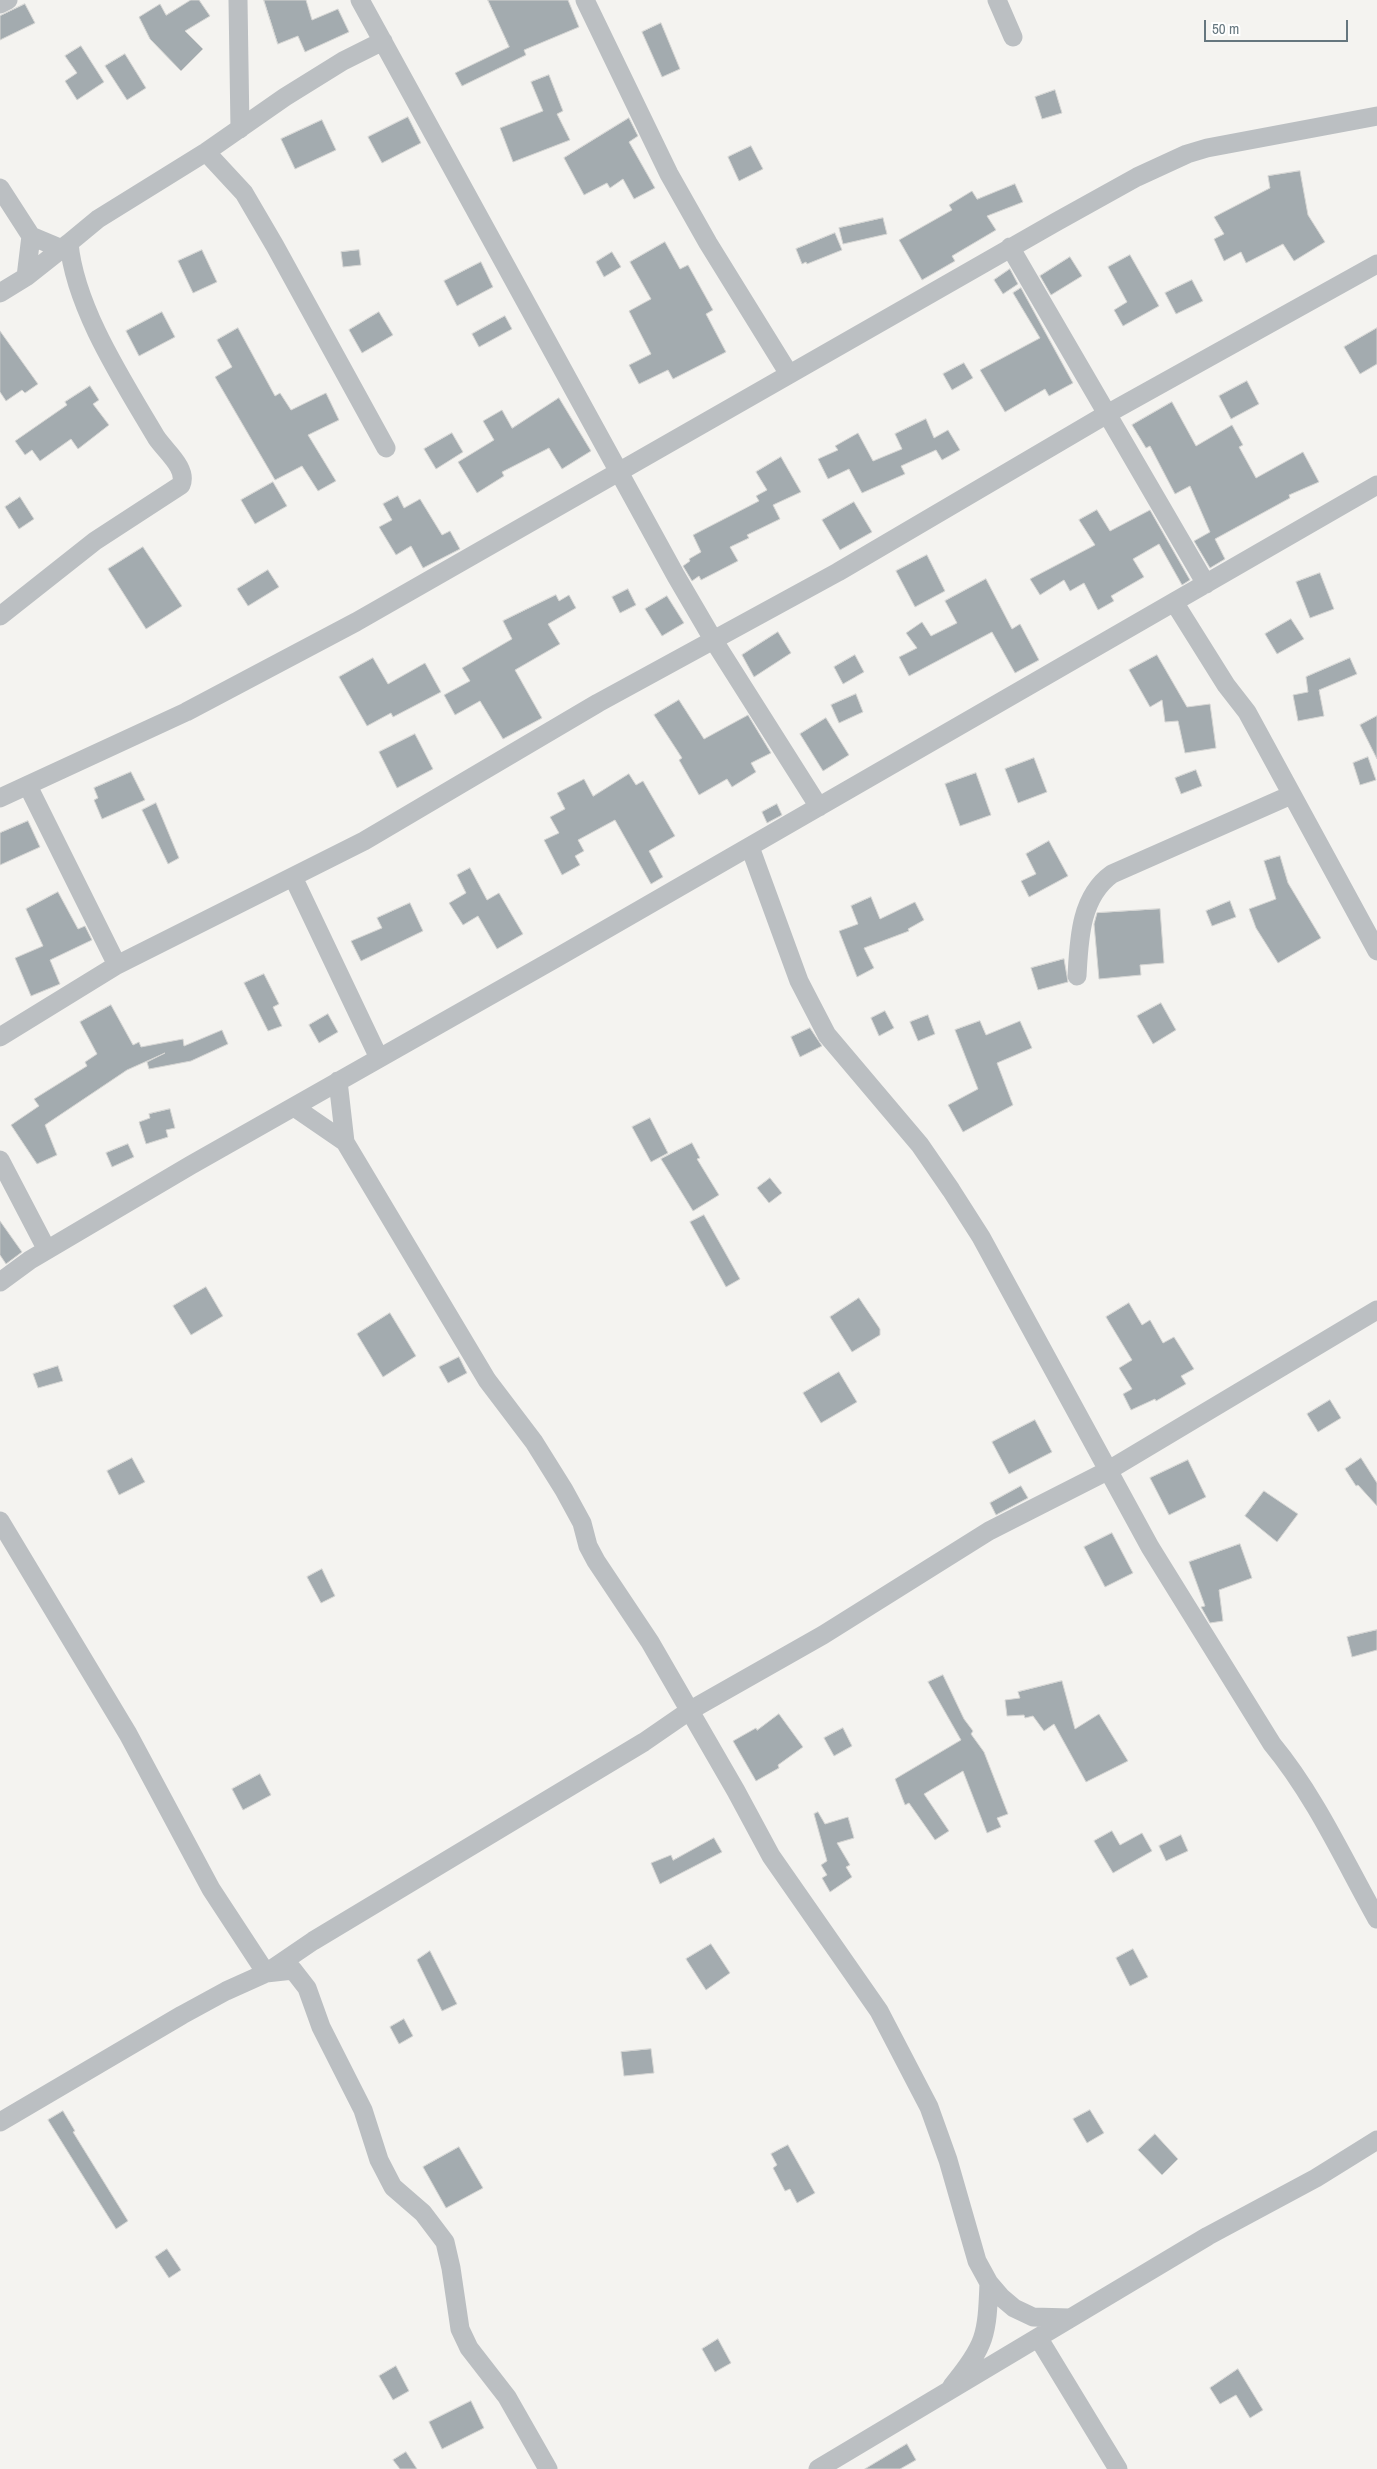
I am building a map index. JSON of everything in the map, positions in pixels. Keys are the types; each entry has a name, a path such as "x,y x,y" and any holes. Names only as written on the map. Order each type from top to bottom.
{"street":[{"path":"0,4 8,0"},
{"path":"238,0 240,129"},
{"path":"360,0 618,472 714,642 819,807"},
{"path":"585,0 674,182 708,243 789,374"},
{"path":"997,0 1013,37"},
{"path":"0,293 26,277 98,219 127,199 206,152 259,114 343,61 383,41"},
{"path":"0,798 186,712 356,622 1010,247 1137,177 1188,154 1243,140 1377,116"},
{"path":"206,152 244,193 386,448"},
{"path":"0,188 31,236 60,250 122,379 160,444 182,472 183,479 181,485 95,541 0,616"},
{"path":"26,277 31,236"},
{"path":"1010,247 1206,584"},
{"path":"0,1036 117,965 364,841 598,703 714,642 995,482 1107,414 1377,264"},
{"path":"0,1282 47,1250 338,1081 750,847 1377,485"},
{"path":"1174,602 1226,685 1247,712 1377,951"},
{"path":"28,786 117,965"},
{"path":"1077,976 1079,939 1084,918 1092,893 1100,883 1112,874 1292,795"},
{"path":"750,847 799,981 827,1035 920,1145 981,1237 1150,1547 1272,1744 1306,1790 1377,1919"},
{"path":"293,877 379,1058"},
{"path":"338,1081 345,1142 482,1372 534,1442 564,1490 582,1523 588,1546 596,1561 650,1642 771,1856 879,2010 919,2083 948,2160 977,2261 989,2283 1014,2308 1033,2318 1070,2318"},
{"path":"294,1107 345,1142"},
{"path":"0,1160 47,1250"},
{"path":"0,2122 182,2015 226,1991 266,1973 313,1941 644,1742 689,1711 823,1635 989,1531 1109,1470 1377,1310"},
{"path":"0,1521 128,1734 211,1889 266,1973"},
{"path":"266,1973 293,1970 307,1988 321,2027 363,2110 385,2171 394,2187 423,2213 444,2242 451,2268 460,2329 469,2348 507,2397 548,2469"},
{"path":"823,2468 1208,2236 1316,2178 1377,2140"},
{"path":"946,2394 982,2343 988,2314 989,2283"},
{"path":"1039,2339 1118,2469"}],"building":[{"path":"191,0 199,0 210,16 185,31 203,49 181,71 150,39 139,17 160,4 166,15"},
{"path":"264,0 306,0 312,20 338,9 349,32 305,52 298,36 278,44"},
{"path":"488,0 568,0 579,27 524,50 526,55 462,86 455,73 509,47"},
{"path":"25,4 35,23 0,40 0,16"},
{"path":"661,23 680,69 662,77 642,32"},
{"path":"81,46 104,82 77,100 65,81 77,73 65,56"},
{"path":"125,54 146,88 127,100 105,66"},
{"path":"549,75 563,111 557,114 570,140 513,162 500,128 543,111 531,82"},
{"path":"1055,90 1062,113 1042,119 1035,97"},
{"path":"408,117 421,143 382,163 368,137"},
{"path":"629,118 638,136 629,142 655,188 634,199 623,179 610,188 607,183 584,195 564,158"},
{"path":"322,120 336,150 295,169 281,139"},
{"path":"751,146 763,169 739,181 728,157"},
{"path":"1300,171 1308,215 1325,242 1294,261 1283,244 1246,263 1241,252 1224,261 1214,239 1224,234 1214,217 1270,188 1268,176"},
{"path":"1015,184 1023,202 987,216 996,230 952,256 955,261 922,280 899,240 952,210 949,205 972,191 977,199"},
{"path":"883,218 887,234 843,244 839,228"},
{"path":"835,233 842,250 807,264 806,262 802,264 796,249"},
{"path":"665,242 680,269 688,265 713,310 706,314 726,352 673,379 668,370 639,384 629,365 651,354 629,311 651,299 630,262"},
{"path":"202,250 217,282 193,293 178,261"},
{"path":"359,250 361,265 343,267 341,252"},
{"path":"612,252 621,267 604,277 596,262"},
{"path":"1130,255 1159,306 1123,326 1114,310 1127,302 1108,267"},
{"path":"1070,257 1082,276 1051,295 1040,276"},
{"path":"481,262 493,287 457,306 444,281"},
{"path":"1010,269 1018,284 1003,294 994,280"},
{"path":"1192,280 1203,301 1176,314 1165,293"},
{"path":"1021,288 1073,383 1049,396 1045,389 1005,412 980,370 1040,338 1013,293"},
{"path":"162,312 175,337 139,356 126,331"},
{"path":"379,312 393,335 362,353 349,330"},
{"path":"505,316 512,329 479,347 472,334"},
{"path":"238,328 275,396 280,393 291,410 326,393 339,420 308,435 336,481 318,491 302,466 275,480 215,377 232,367 217,340"},
{"path":"1377,328 1377,364 1360,374 1344,347"},
{"path":"0,331 38,384 25,393 22,390 6,401 0,392"},
{"path":"964,363 973,378 952,390 943,374"},
{"path":"1247,381 1259,404 1231,419 1219,396"},
{"path":"90,386 99,400 93,404 109,425 78,449 71,439 40,461 32,450 25,455 15,441 67,405 65,402"},
{"path":"559,398 591,451 562,469 549,448 502,472 504,476 477,493 458,462 494,440 483,421 502,410 512,428"},
{"path":"1172,402 1196,446 1232,425 1243,445 1239,447 1256,478 1303,452 1319,482 1289,495 1290,498 1215,539 1225,559 1210,568 1194,541 1210,532 1190,486 1175,494 1150,446 1146,448 1132,425"},
{"path":"926,419 934,438 948,430 960,450 942,460 936,450 901,466 905,474 862,493 849,469 828,479 818,459 838,450 835,446 858,433 873,461 902,449 895,434"},
{"path":"452,433 463,452 436,469 424,449"},
{"path":"781,457 801,492 773,505 780,519 747,535 749,538 730,547 738,561 701,580 699,576 692,581 683,566 690,561 689,559 701,552 693,535 759,501 756,496 767,490 756,472"},
{"path":"273,482 287,506 255,524 241,500"},
{"path":"398,496 404,508 420,499 442,535 450,531 460,549 423,568 411,546 396,555 379,527 392,520 383,504"},
{"path":"20,497 34,519 19,529 5,507"},
{"path":"854,502 872,532 840,550 822,520"},
{"path":"1097,510 1110,531 1150,510 1190,580 1182,585 1159,544 1133,559 1144,577 1111,596 1114,601 1098,610 1084,583 1070,591 1064,580 1040,595 1030,579 1095,545 1079,520"},
{"path":"143,547 182,606 146,629 108,569"},
{"path":"927,555 945,591 915,607 896,571"},
{"path":"268,570 279,587 248,606 237,589"},
{"path":"1320,573 1334,609 1310,618 1296,582"},
{"path":"986,579 1012,629 1020,624 1039,660 1015,673 992,632 909,676 899,657 917,648 906,633 922,622 931,636 957,623 945,601"},
{"path":"628,589 636,605 620,613 612,597"},
{"path":"556,595 559,601 569,595 576,608 548,624 560,644 515,670 542,718 503,739 480,701 455,715 444,695 470,681 462,668 512,639 503,621"},
{"path":"667,596 684,623 662,636 645,609"},
{"path":"1291,619 1304,639 1277,654 1265,634"},
{"path":"778,632 791,653 754,677 742,655"},
{"path":"855,655 864,672 843,684 834,667"},
{"path":"1157,655 1187,707 1210,704 1216,748 1185,753 1178,721 1165,722 1162,700 1150,707 1129,670"},
{"path":"373,658 388,684 425,663 441,692 393,717 391,713 367,726 339,677"},
{"path":"1350,658 1357,674 1319,690 1324,716 1298,721 1293,695 1308,692 1306,677"},
{"path":"856,694 863,712 839,723 831,705"},
{"path":"679,700 704,739 748,715 771,753 751,763 756,772 732,787 727,779 699,795 679,760 682,758 654,715"},
{"path":"1377,716 1377,759 1360,725"},
{"path":"826,718 849,755 823,771 800,734"},
{"path":"415,734 433,769 397,788 379,752"},
{"path":"1368,757 1376,780 1360,785 1353,763"},
{"path":"1034,758 1047,792 1018,803 1005,769"},
{"path":"1196,770 1202,786 1181,794 1175,778"},
{"path":"131,772 145,800 102,819 94,800 98,798 94,788"},
{"path":"976,773 991,815 960,826 945,784"},
{"path":"629,774 636,785 643,781 675,836 649,851 663,877 651,884 615,820 578,840 584,851 575,856 580,865 562,875 544,840 559,833 550,817 565,809 557,793 584,779 593,796"},
{"path":"156,803 179,858 168,864 142,810"},
{"path":"777,804 782,815 767,823 762,812"},
{"path":"28,821 40,847 0,865 0,833"},
{"path":"1049,841 1068,876 1029,897 1021,881 1036,874 1026,854"},
{"path":"1280,856 1288,883 1321,938 1278,963 1256,928 1249,909 1276,899 1264,861"},
{"path":"470,868 487,900 499,893 523,934 497,949 478,916 463,925 449,903 466,893 457,875"},
{"path":"58,892 78,929 85,926 92,940 50,960 60,984 31,996 15,958 43,946 26,909"},
{"path":"871,897 880,919 915,902 924,920 908,929 909,931 864,948 874,968 857,977 839,931 858,924 851,906"},
{"path":"1230,901 1236,917 1212,926 1206,911"},
{"path":"410,903 423,931 361,961 351,941 382,928 377,918"},
{"path":"1160,909 1164,963 1140,965 1141,975 1099,979 1094,924 1097,913"},
{"path":"1064,959 1068,982 1038,990 1031,968"},
{"path":"264,974 279,1004 273,1007 282,1026 268,1031 244,983"},
{"path":"1161,1003 1176,1030 1153,1044 1137,1016"},
{"path":"111,1005 133,1045 139,1042 141,1047 183,1039 184,1046 222,1030 228,1044 191,1061 149,1069 147,1062 165,1053 127,1070 45,1125 57,1155 37,1164 11,1125 39,1106 34,1099 87,1066 85,1062 97,1054 80,1022"},
{"path":"885,1011 894,1028 879,1036 871,1018"},
{"path":"328,1014 338,1032 319,1043 309,1025"},
{"path":"928,1015 935,1034 918,1041 910,1022"},
{"path":"980,1021 986,1035 1020,1021 1032,1048 997,1063 1013,1105 963,1132 948,1105 978,1089 955,1030"},
{"path":"810,1028 822,1046 800,1057 791,1037"},
{"path":"170,1109 175,1128 166,1130 168,1137 146,1144 139,1122 150,1118 149,1114"},
{"path":"650,1118 668,1153 651,1162 632,1127"},
{"path":"692,1143 700,1158 697,1159 719,1195 693,1211 661,1159"},
{"path":"128,1144 134,1157 112,1167 106,1153"},
{"path":"770,1178 782,1193 769,1203 757,1188"},
{"path":"704,1215 740,1279 726,1287 690,1222"},
{"path":"0,1221 22,1252 6,1264 0,1255"},
{"path":"206,1287 223,1316 191,1335 173,1306"},
{"path":"859,1298 880,1329 880,1335 852,1352 830,1317"},
{"path":"1129,1303 1142,1325 1150,1320 1163,1343 1174,1337 1194,1369 1181,1376 1186,1384 1156,1401 1155,1399 1131,1410 1123,1394 1132,1389 1119,1368 1132,1360 1106,1317"},
{"path":"390,1313 416,1356 383,1377 357,1334"},
{"path":"459,1357 467,1373 448,1383 439,1367"},
{"path":"58,1366 63,1381 38,1388 33,1374"},
{"path":"839,1372 857,1402 821,1423 803,1393"},
{"path":"1330,1400 1341,1418 1318,1432 1307,1414"},
{"path":"1035,1420 1052,1452 1009,1474 992,1442"},
{"path":"132,1458 145,1482 119,1495 107,1471"},
{"path":"1361,1458 1377,1483 1377,1506 1358,1485 1356,1486 1345,1469"},
{"path":"1188,1460 1206,1497 1169,1515 1150,1478"},
{"path":"1021,1486 1028,1498 996,1515 990,1503"},
{"path":"1264,1491 1298,1514 1277,1542 1245,1516"},
{"path":"1112,1533 1133,1573 1105,1587 1084,1547"},
{"path":"1240,1544 1252,1578 1219,1590 1223,1621 1210,1623 1201,1607 1205,1606 1189,1562"},
{"path":"322,1569 335,1596 321,1603 307,1577"},
{"path":"1377,1630 1377,1650 1352,1657 1347,1637"},
{"path":"943,1675 964,1719 973,1731 971,1734 984,1752 1008,1814 997,1818 1001,1827 987,1833 963,1771 924,1794 949,1831 935,1840 909,1803 905,1805 895,1779 961,1740 928,1682"},
{"path":"1062,1681 1075,1729 1099,1714 1128,1761 1086,1782 1054,1724 1044,1731 1033,1716 1025,1718 1024,1715 1007,1716 1005,1700 1020,1698 1018,1692"},
{"path":"779,1714 803,1747 778,1765 779,1768 756,1781 733,1741 756,1728 757,1730"},
{"path":"843,1728 852,1746 834,1756 824,1738"},
{"path":"260,1774 271,1795 243,1810 232,1789"},
{"path":"818,1812 825,1824 848,1817 854,1838 837,1843 850,1865 846,1867 852,1877 830,1892 822,1878 827,1875 821,1865 827,1861 814,1814"},
{"path":"1112,1831 1120,1845 1142,1833 1152,1851 1113,1873 1094,1841"},
{"path":"1181,1835 1188,1851 1166,1861 1159,1846"},
{"path":"714,1838 722,1852 660,1884 651,1863 671,1855 673,1860"},
{"path":"711,1944 730,1973 706,1990 686,1959"},
{"path":"1133,1949 1148,1977 1130,1986 1116,1958"},
{"path":"430,1951 457,2004 442,2011 417,1960"},
{"path":"404,2019 413,2036 399,2044 390,2027"},
{"path":"651,2049 654,2073 624,2076 621,2052"},
{"path":"1090,2110 1104,2133 1087,2143 1073,2119"},
{"path":"63,2111 75,2131 73,2132 128,2221 116,2229 48,2120"},
{"path":"1155,2134 1178,2159 1162,2175 1138,2150"},
{"path":"788,2145 815,2193 797,2203 790,2189 785,2191 773,2168 777,2165 771,2154"},
{"path":"459,2147 483,2188 446,2208 423,2167"},
{"path":"167,2249 181,2270 169,2278 155,2257"},
{"path":"718,2339 731,2363 715,2372 702,2349"},
{"path":"396,2366 409,2391 393,2400 379,2376"},
{"path":"1238,2369 1263,2410 1250,2418 1236,2395 1220,2404 1210,2388"},
{"path":"471,2401 484,2428 442,2449 429,2422"},
{"path":"907,2444 916,2460 900,2469 865,2469"},
{"path":"406,2452 417,2469 400,2469 393,2460"}]}
